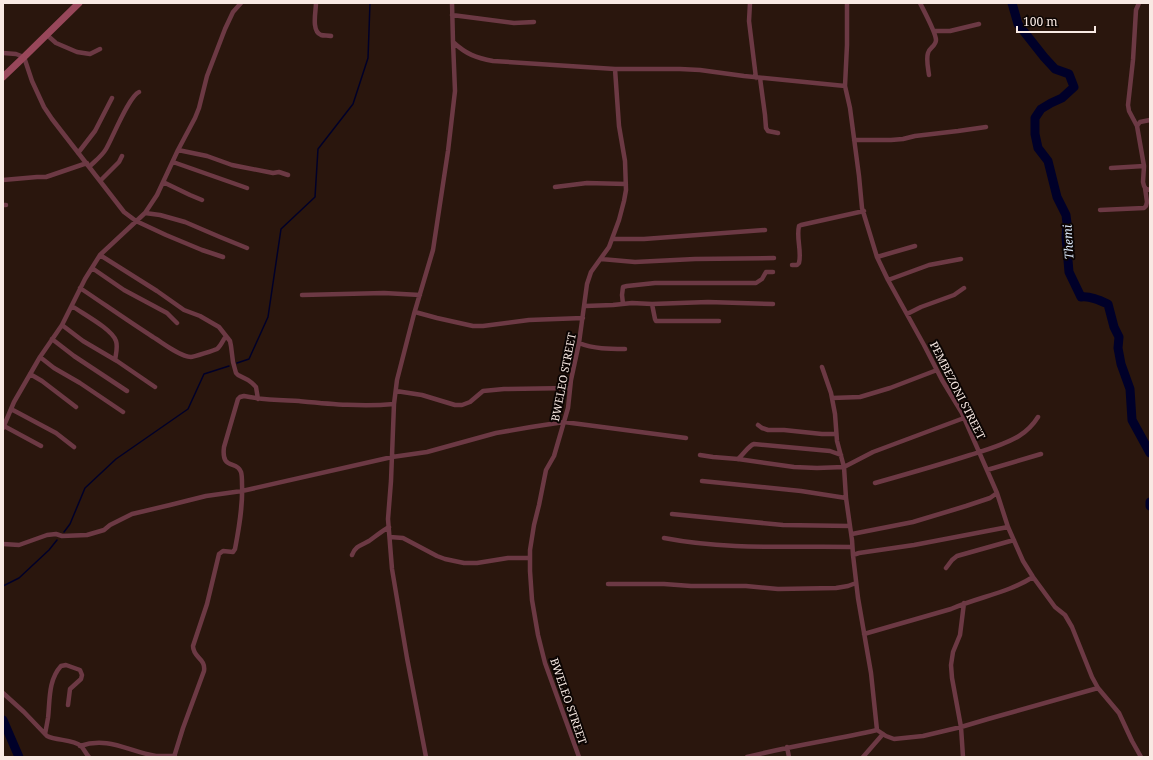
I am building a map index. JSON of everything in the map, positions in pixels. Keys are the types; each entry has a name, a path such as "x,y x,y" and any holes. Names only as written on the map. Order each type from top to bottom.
{"street":[{"path":"3,77 79,3"},
{"path":"41,446 3,427 11,409 40,357 62,325 80,288 100,255 116,242 136,220 145,213 157,195 195,118 207,76 225,29 233,12 241,3"},
{"path":"316,3 315,28 319,34 331,36"},
{"path":"426,757 392,569 388,518 394,404 397,380 433,250 448,151 455,90 452,3"},
{"path":"750,3 750,27 765,114 766,128 768,131 778,133"},
{"name":"PEMBEZONI STREET","path":"847,3 847,45 844,86 850,108 864,211 877,257 888,280 964,418 997,493 1008,527 1023,561 1055,607 1065,615 1072,627 1092,677 1098,688 1119,713 1141,757"},
{"path":"920,3 934,31 936,41 928,53 927,62 929,75"},
{"path":"1100,210 1144,208 1147,202 1148,189 1144,182 1144,166 1137,126 1129,110 1128,100 1133,60 1136,10 1139,3"},
{"path":"452,15 514,23 534,22"},
{"path":"934,31 950,31 979,24"},
{"path":"47,35 56,43 77,52 90,54 100,49"},
{"path":"453,42 462,50 474,57 494,61 615,69 700,70 758,78 844,86"},
{"path":"3,52 24,57"},
{"path":"24,57 32,81 44,107 124,212 136,220 181,242 223,257"},
{"name":"BWELEO STREET","path":"579,757 545,663 532,600 530,558 534,525 546,470 554,456 568,408 570,388 585,306 587,284 591,272 609,247 624,201 626,184 625,161 619,126 615,69"},
{"path":"3,180 37,176 46,177 88,165 105,151 131,100 136,93 139,92"},
{"path":"78,153 95,131 112,98"},
{"path":"1137,126 1140,122 1150,120"},
{"path":"854,140 903,139 915,136 986,127"},
{"path":"178,150 207,156 232,165 273,173 279,172 288,175"},
{"path":"100,181 119,162 122,156"},
{"path":"173,162 248,188"},
{"path":"1111,168 1144,166"},
{"path":"163,182 190,196 202,200"},
{"path":"555,187 587,183 626,184"},
{"path":"792,265 797,265 800,263 798,243 799,226 864,211"},
{"path":"145,213 160,215 185,222 248,248"},
{"path":"612,239 644,239 765,230"},
{"path":"877,257 915,246"},
{"path":"100,255 184,310 200,316 219,327 231,346 236,373 256,387 258,399"},
{"path":"601,259 635,262 694,259 774,258"},
{"path":"888,280 929,265 961,260"},
{"path":"92,268 124,290 167,313 177,323"},
{"path":"623,304 622,290 623,287 627,286 655,283 756,283 762,279 766,272 773,272"},
{"path":"80,288 183,355 194,357 206,352 214,351 226,336"},
{"path":"907,314 921,307 954,296 964,288"},
{"path":"302,295 384,293 420,294"},
{"path":"585,306 632,303 652,304 708,302 772,304"},
{"path":"652,304 656,321 719,321"},
{"path":"72,306 97,322 112,334 117,343 115,360"},
{"path":"415,312 473,326 529,320 583,318"},
{"path":"62,325 83,341 115,360 155,388"},
{"path":"52,339 74,356 127,390"},
{"path":"579,343 589,347 624,350"},
{"path":"40,357 54,368 80,383 123,412"},
{"path":"822,367 832,398 835,414 836,434 844,467 846,498 852,534 856,583 877,730"},
{"path":"832,398 860,397 890,388 937,370"},
{"path":"30,374 42,381 76,407"},
{"path":"396,391 422,395 455,405 462,405 470,402 483,391 493,389 570,388"},
{"path":"80,746 99,742 156,756 175,756 183,728 204,671 205,666 203,662 194,654 193,646 207,604 219,554 223,551 233,552 235,549 241,514 241,472 239,468 226,462 224,459 224,447 238,399 244,396 258,399 347,405 394,404"},
{"path":"11,409 56,433 74,447"},
{"path":"875,483 951,462 980,452 1018,436 1034,424 1038,417"},
{"path":"700,454 794,467 844,467 873,452 964,418"},
{"path":"3,544 19,545 47,535 56,534 62,536 87,535 104,530 110,525 132,514 206,496 242,491 392,457 427,452 496,433 530,426 564,422 686,438"},
{"path":"758,425 768,430 836,434"},
{"path":"738,459 750,446 754,444 830,451 841,455"},
{"path":"987,470 1041,454"},
{"path":"702,481 801,491 846,498"},
{"path":"852,534 913,522 990,498 997,493"},
{"path":"672,514 783,525 850,526"},
{"path":"352,555 356,548 369,541 380,531 389,527"},
{"path":"853,555 1008,527"},
{"path":"390,537 404,538 437,556 464,563 477,563 508,558 530,558"},
{"path":"664,538 719,545 852,547"},
{"path":"946,568 957,556 1014,540"},
{"path":"864,634 951,609 964,603 1010,589 1033,577"},
{"path":"608,584 664,584 785,589 836,588 856,583"},
{"path":"963,757 961,728 952,678 952,665 953,652 960,635 964,603"},
{"path":"45,734 54,675 61,666 66,665 80,670 82,675 81,679 70,689 68,705"},
{"path":"747,757 787,747 821,742 877,730 894,739 922,736 961,728 1002,714 1098,688"},
{"path":"3,693 45,734 51,738 80,746 89,757"},
{"path":"863,757 883,734"},
{"path":"787,747 789,757"}],"waterway":[{"path":"237,363 249,359 268,317 281,229 315,197 318,149 353,104 368,58 370,3"},
{"name":"Themi","path":"1012,3 1018,24 1055,69 1069,74 1074,87 1062,98 1041,109 1035,118 1035,134 1038,148 1048,161 1057,197 1066,215 1069,272 1081,297 1091,298 1108,304 1114,327 1119,337 1118,348 1121,364 1130,389 1132,420 1150,453"},
{"path":"64,532 70,524 85,488 116,459 188,409 204,374 229,366"},
{"path":"3,586 19,578 49,550 57,540"},
{"path":"3,720 19,757"}]}
